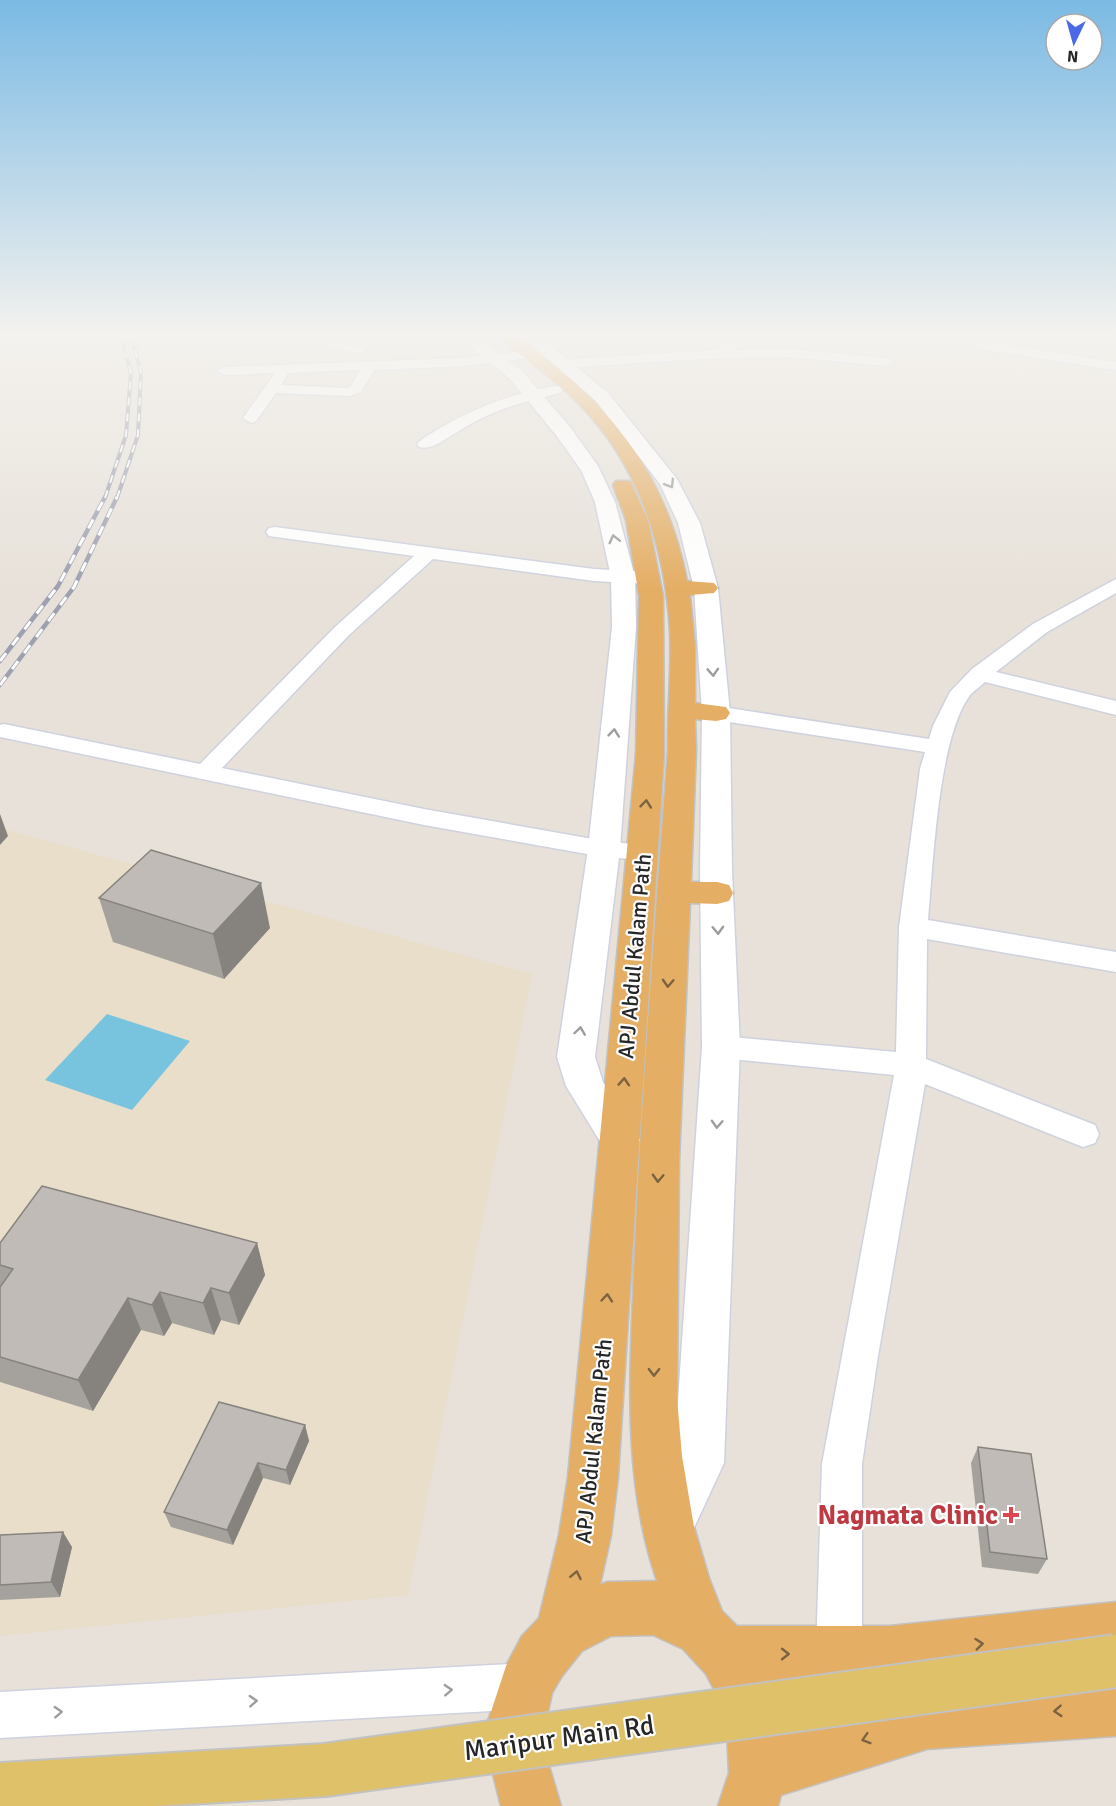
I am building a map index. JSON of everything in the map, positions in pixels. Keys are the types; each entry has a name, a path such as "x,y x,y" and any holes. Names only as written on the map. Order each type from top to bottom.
{"highway":[{"name":"APJ Abdul Kalam Path","path":"582,420 608,453 617,502 663,583 681,629 682,749 659,1161 653,1398 657,1456 668,1527 682,1578 714,1642 754,1708 754,1789"},
{"name":"APJ Abdul Kalam Path","path":"564,1632 585,1535 593,1477 650,754 651,626 663,583"},
{"path":"680,710 716,712"},
{"path":"673,892 717,893"},
{"path":"531,1806 518,1759 517,1721 526,1686 542,1656 564,1632 607,1609 656,1608 714,1642 839,1654 890,1654 1116,1629"},
{"path":"754,1789 927,1720 1116,1707"}],"main road":[{"name":"Maripur Main Rd","path":"0,1789 325,1770 1116,1661"}],"street":[{"path":"425,444 464,420"},
{"path":"620,420 670,483 689,523 663,583 624,627 604,849 576,1057 585,1086 620,1140"},
{"path":"275,532 428,554 663,583"},
{"path":"205,772 342,631 428,554"},
{"path":"663,583 716,712 721,1047 699,1463 668,1527"},
{"path":"839,1654 842,1464 859,1356 909,1087 913,1020 913,927 932,769 944,726 961,692 980,674 1040,628 1116,585"},
{"path":"980,674 1116,708"},
{"path":"716,712 938,747"},
{"path":"4,731 424,817 604,849 643,852"},
{"path":"913,927 1116,962"},
{"path":"721,1047 910,1065 1083,1134"},
{"path":"0,1715 526,1686"}],"shaded area":[{"path":"0,828 532,974 408,1595 0,1636"}],"water":[{"path":"107,1014 190,1041 132,1110 45,1080"}],"building":[{"path":"151,850 261,883 213,934 99,898"},
{"path":"42,1186 257,1243 229,1293 211,1288 203,1303 160,1292 152,1305 128,1298 78,1380 0,1357 0,1287 13,1269 0,1265 0,1243"},
{"path":"219,1402 305,1425 286,1470 258,1463 227,1530 164,1512"},
{"path":"978,1447 1031,1454 1047,1559 990,1552"},
{"path":"63,1532 51,1582 0,1585 0,1535"}],"railway":[{"path":"105,498 126,435 127,420"},
{"path":"117,498 138,435 139,420"},
{"path":"0,661 58,586 105,497"},
{"path":"0,685 74,587 117,497"}],"place":[{"name":"Nagmata Clinic","path":"1011,1515"}]}
